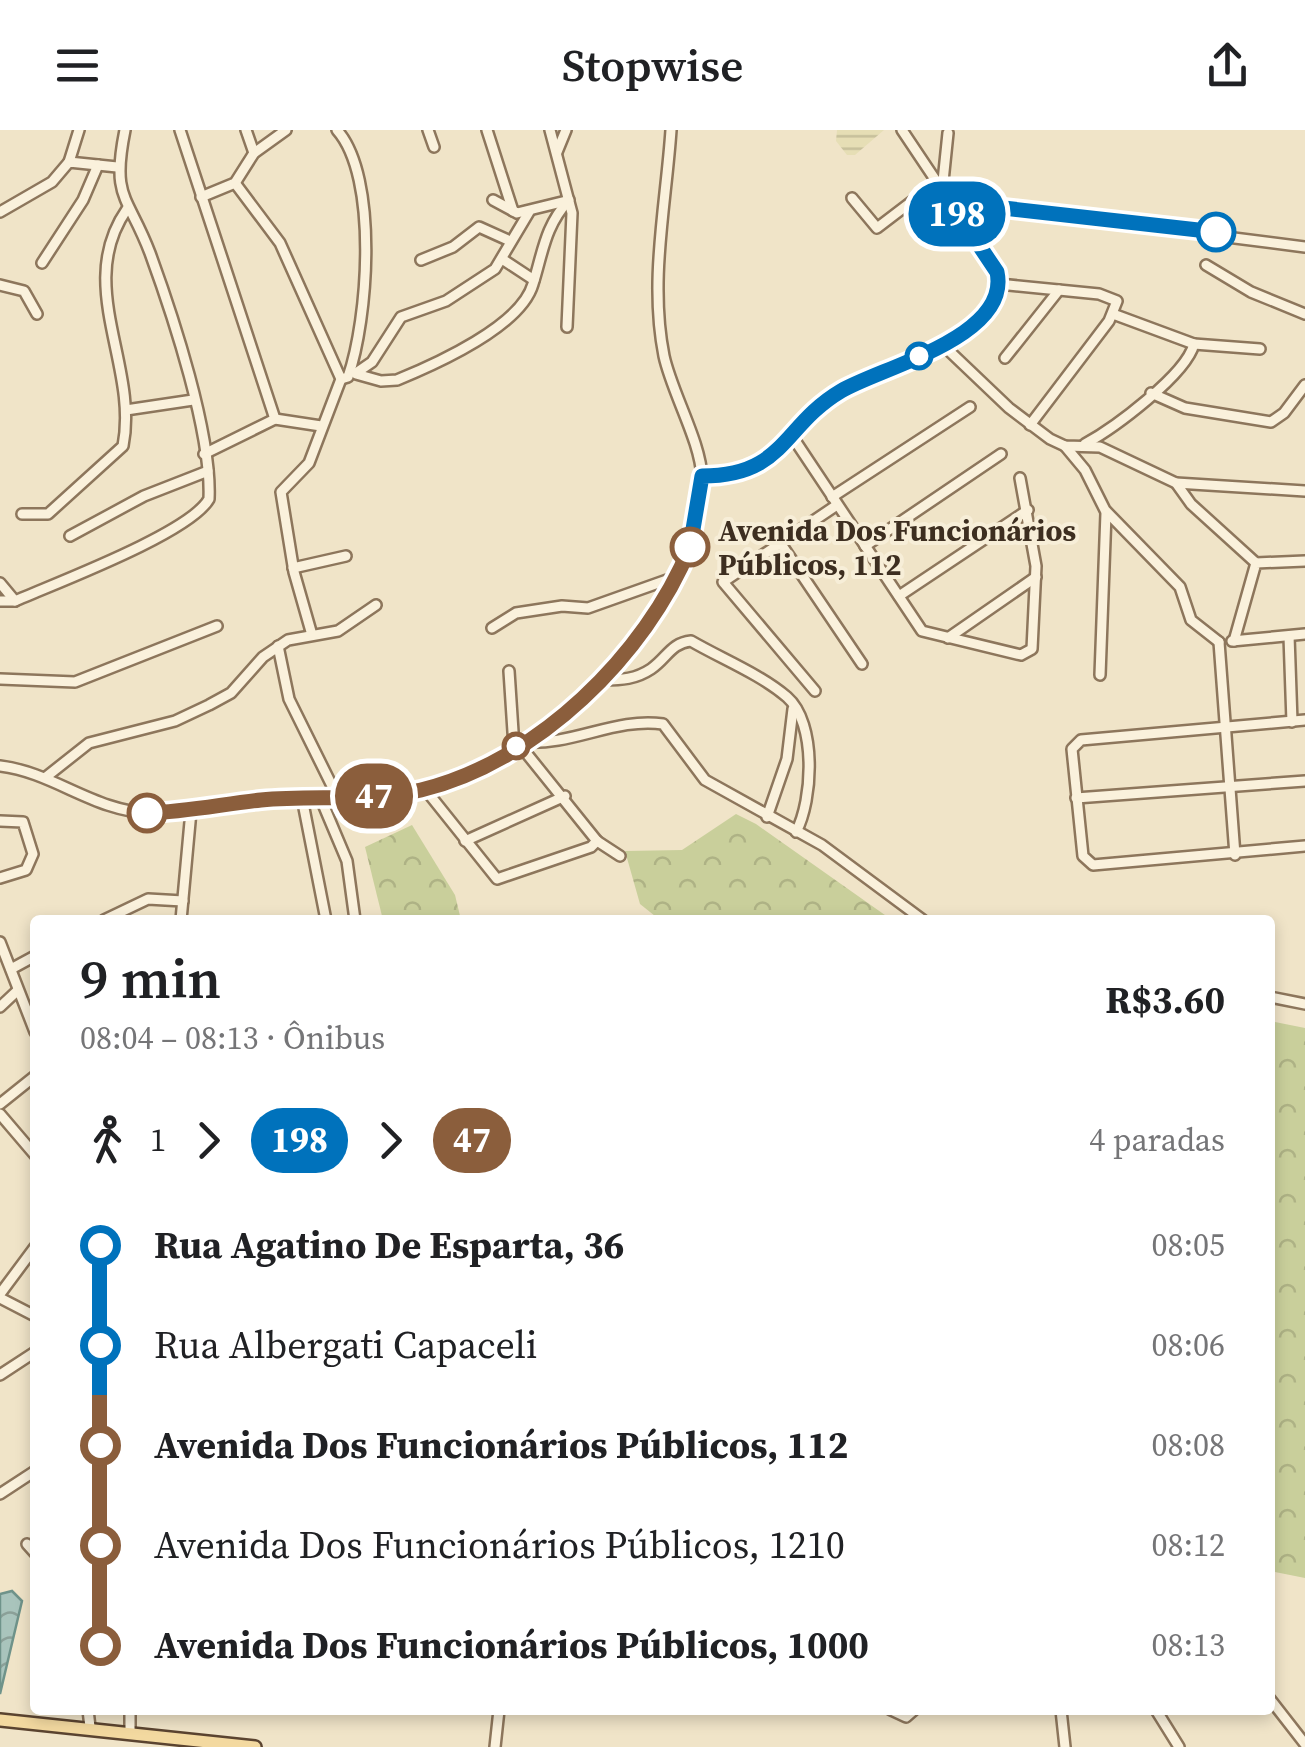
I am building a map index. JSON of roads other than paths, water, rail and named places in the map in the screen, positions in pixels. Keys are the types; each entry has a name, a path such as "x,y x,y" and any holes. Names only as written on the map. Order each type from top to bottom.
{"main road":[{"path":"0,1720 254,1747"}],"street":[{"path":"0,212 52,182 69,162 79,130"},
{"path":"0,602 15,601 196,515 209,499 208,470 193,400 149,251 127,209 117,167 124,130"},
{"path":"180,130 186,138 201,197 276,419"},
{"path":"246,130 254,152"},
{"path":"201,197 235,183 254,152 286,130"},
{"path":"312,635 294,568 281,492 309,462 359,342 365,267 354,158 337,130"},
{"path":"428,130 434,147"},
{"path":"487,130 513,211"},
{"path":"550,130 574,228 567,327"},
{"path":"557,152 566,130"},
{"path":"0,766 46,777 82,796 124,810 191,812 302,798 425,789 519,744 603,680 678,576 690,547 702,476 664,352 659,240 670,130"},
{"path":"702,476 764,464 840,391 946,347 989,306 998,284 997,272 902,130"},
{"path":"852,198 876,228 939,187 948,134"},
{"path":"69,162 117,167"},
{"path":"42,263 83,200 98,165"},
{"path":"235,183 280,242 348,376"},
{"path":"494,200 513,211 529,212 569,200"},
{"path":"348,376 381,381 415,373 517,313 534,280 552,218 569,200"},
{"path":"950,202 1305,247"},
{"path":"22,514 48,514 116,457 123,446 126,410 103,269 112,232 127,209"},
{"path":"348,376 372,362 401,318 446,301 480,282 502,259 529,212"},
{"path":"421,260 454,247 478,226 510,241"},
{"path":"502,259 534,280"},
{"path":"1206,265 1251,292 1305,314"},
{"path":"998,284 1113,296 1117,301 1113,314 1030,425"},
{"path":"0,285 24,291 37,314"},
{"path":"1005,358 1059,290"},
{"path":"1113,314 1194,344 1260,349"},
{"path":"1085,444 1119,423 1188,360 1194,344"},
{"path":"946,347 1030,425 1065,446 1085,470 1106,510 1180,587 1191,620 1219,642 1305,634"},
{"path":"1151,393 1185,408 1270,422 1284,413 1305,385"},
{"path":"126,410 193,400"},
{"path":"816,691 724,586 724,578 970,408"},
{"path":"204,454 276,419 322,426"},
{"path":"792,436 922,631 1029,653 1036,577 1020,478"},
{"path":"1065,446 1085,444 1123,455 1176,483 1305,492"},
{"path":"865,546 1001,454"},
{"path":"70,536 144,496 208,470"},
{"path":"1176,483 1192,504 1256,563 1305,561"},
{"path":"899,596 1028,510"},
{"path":"1100,675 1106,510"},
{"path":"779,541 862,664"},
{"path":"294,568 346,556"},
{"path":"1234,640 1256,563"},
{"path":"492,628 516,614 562,606 588,608 678,576"},
{"path":"948,638 1036,577"},
{"path":"0,583 15,601"},
{"path":"46,777 88,743 175,721 231,693 278,646 351,626 376,605"},
{"path":"0,679 63,684 218,626"},
{"path":"1289,636 1292,722"},
{"path":"603,680 634,678 657,665 675,646 691,641 794,704 805,739 810,794 796,832"},
{"path":"1219,642 1235,854"},
{"path":"278,646 288,699 338,798"},
{"path":"510,671 519,744 565,796 597,841 620,856"},
{"path":"767,817 787,758 794,704"},
{"path":"1305,720 1081,740 1072,748 1083,856 1094,864 1305,846"},
{"path":"519,744 559,741 642,722 662,724 705,780 822,845 916,915"},
{"path":"1076,798 1305,781"},
{"path":"425,789 497,879 590,847 597,841"},
{"path":"465,841 565,796"},
{"path":"302,798 325,915"},
{"path":"320,798 347,861 354,915"},
{"path":"181,915 191,812"},
{"path":"0,821 23,822 34,854 26,870 0,878"},
{"path":"118,915 148,900 182,901"},
{"path":"0,942 30,1021"},
{"path":"11,969 30,959"},
{"path":"0,1007 17,991"},
{"path":"1275,997 1305,1004"},
{"path":"0,1104 30,1080"},
{"path":"0,1114 30,1149"},
{"path":"30,1254 0,1296 30,1313"},
{"path":"0,1375 30,1355"},
{"path":"0,1494 30,1473"},
{"path":"27,1544 30,1547"},
{"path":"1275,1706 1305,1744"},
{"path":"89,1715 90,1727"},
{"path":"130,1715 130,1731"},
{"path":"496,1747 499,1715"},
{"path":"1062,1715 1065,1747"},
{"path":"1159,1715 1179,1747"}],"water":[{"path":"12,1591 22,1601 0,1694 0,1594"}],"place":[{"name":"Avenida Dos Funcionários Públicos, 112","path":"690,547"}]}
